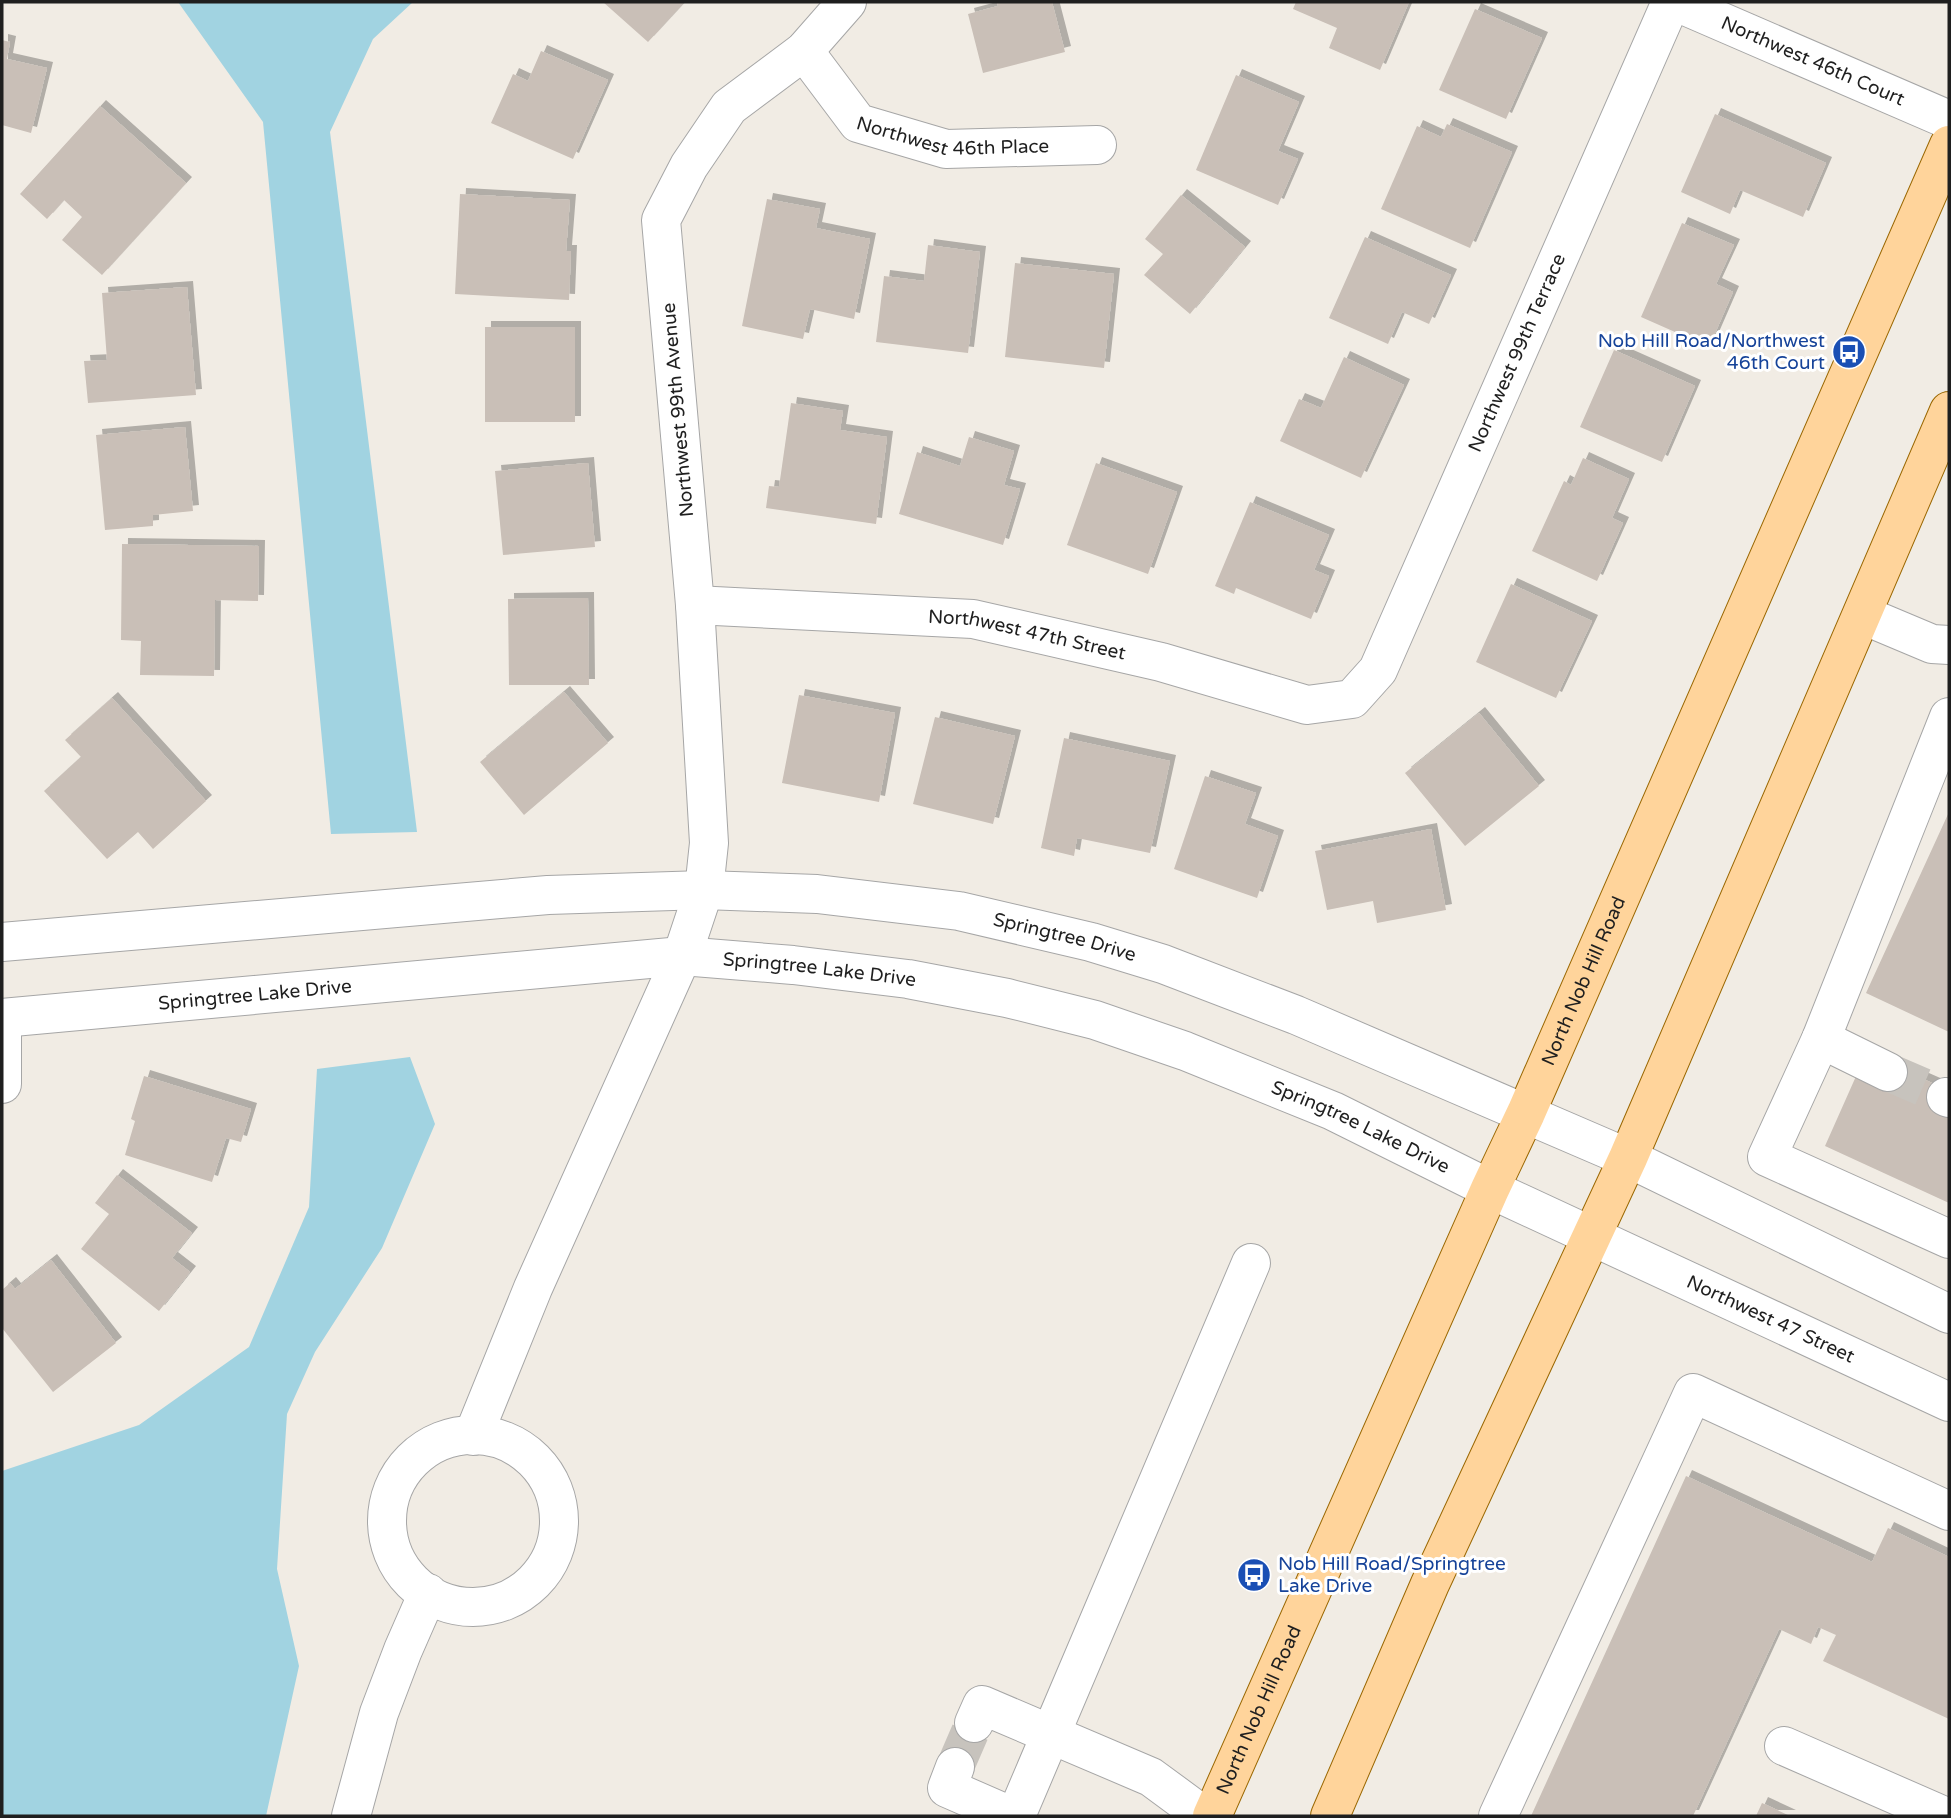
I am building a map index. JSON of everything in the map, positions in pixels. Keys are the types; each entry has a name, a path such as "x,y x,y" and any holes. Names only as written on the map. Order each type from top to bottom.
{"main road":[{"name":"North Nob Hill Road","path":"1212,1816 1526,1113 1949,145"},
{"path":"1329,1816 1430,1584 1628,1158 1949,411"}],"street":[{"name":"Northwest 99th Avenue","path":"473,1436 533,1288 682,956 704,890 709,844 695,605 661,220 689,166 729,107 804,51 847,2"},
{"name":"Northwest 46th Court","path":"1673,2 1949,120"},
{"name":"Northwest 99th Terrace","path":"1352,699 1378,670 1673,2"},
{"name":"Northwest 46th Place","path":"804,51 858,123 946,149 1097,145"},
{"name":"Northwest 47th Street","path":"695,605 973,619 1161,662 1307,705 1352,699"},
{"path":"1863,615 1932,644 1949,645"},
{"path":"1949,716 1821,1039 1768,1157 1949,1239"},
{"name":"Springtree Drive","path":"2,942 548,895 704,890 817,894 959,911 1091,942 1163,964 1296,1015 1628,1158"},
{"name":"Springtree Lake Drive","path":"2,1019 682,956 793,965 908,979 1007,998 1095,1020 1185,1051 1333,1111 1591,1236"},
{"path":"2,1019 2,1084"},
{"path":"1821,1039 1888,1072"},
{"path":"1628,1158 1949,1314"},
{"name":"Northwest 47 Street","path":"1591,1236 1949,1402"},
{"path":"955,1767 947,1788 1014,1816 1251,1263"},
{"path":"1498,1816 1693,1394 1949,1511"},
{"path":"458,1436 473,1436 487,1436 514,1445 538,1464 553,1488 559,1517 556,1546 544,1571 524,1591 499,1604 471,1608 443,1602 419,1588 400,1567 389,1542 386,1514 393,1487 408,1464 430,1446 458,1436"},
{"path":"351,1816 379,1713 428,1593"},
{"path":"974,1723 982,1705 1151,1777 1204,1816"},
{"path":"1784,1746 1944,1816"}],"water":[{"path":"178,2 413,2 373,39 330,132 417,832 331,834 263,122"},
{"path":"410,1057 435,1124 382,1248 315,1352 287,1414 277,1569 299,1666 266,1816 2,1816 2,1471 139,1425 249,1347 309,1207 317,1069"}],"building":[{"path":"603,2 685,2 648,42"},
{"path":"997,2 1052,2 1065,52 983,73 968,14 998,6"},
{"path":"1296,2 1409,2 1380,70 1329,48 1337,28 1293,9"},
{"path":"1475,9 1542,38 1506,119 1439,90"},
{"path":"2,40 10,42 7,59 47,68 31,133 2,125"},
{"path":"541,51 608,80 573,159 491,123 513,74 528,81"},
{"path":"1236,75 1299,102 1278,151 1298,159 1278,205 1196,170"},
{"path":"100,106 186,183 102,275 62,240 82,217 64,200 47,219 20,194"},
{"path":"1715,114 1826,163 1803,217 1740,190 1730,214 1681,192"},
{"path":"1447,124 1512,152 1470,248 1381,209 1417,126 1441,137"},
{"path":"460,194 570,200 566,251 571,251 569,300 455,294"},
{"path":"1181,195 1245,247 1190,314 1144,275 1163,254 1145,239"},
{"path":"767,199 820,209 816,228 870,239 854,319 810,309 803,339 742,326"},
{"path":"1682,223 1734,245 1716,284 1733,292 1709,347 1641,317"},
{"path":"1365,237 1451,275 1429,324 1402,312 1388,344 1329,318"},
{"path":"928,245 980,252 968,353 876,342 884,276 924,281"},
{"path":"1015,263 1114,274 1104,368 1005,357"},
{"path":"187,287 196,395 88,403 84,361 107,360 102,293"},
{"path":"485,327 575,327 575,422 485,422"},
{"path":"1614,350 1695,386 1662,462 1580,427"},
{"path":"1344,357 1404,385 1361,478 1280,441 1299,399 1321,408"},
{"path":"791,403 843,411 840,430 887,437 876,524 766,508 769,486 779,487"},
{"path":"185,427 193,511 153,515 153,526 105,530 96,435"},
{"path":"969,437 1014,451 1004,485 1020,489 1003,545 899,514 917,452 960,466"},
{"path":"1583,458 1629,479 1612,518 1623,523 1597,581 1532,551 1564,481 1571,485"},
{"path":"588,463 595,547 503,555 495,471"},
{"path":"1096,463 1177,492 1148,574 1067,545"},
{"path":"1250,502 1329,535 1314,570 1329,576 1311,619 1236,588 1234,594 1215,586"},
{"path":"122,544 259,546 258,601 215,600 214,676 140,675 141,641 121,640"},
{"path":"1511,584 1592,621 1556,698 1476,662"},
{"path":"588,598 589,685 509,685 508,599"},
{"path":"564,692 608,743 524,815 480,762"},
{"path":"799,695 895,713 879,802 782,783"},
{"path":"112,698 206,801 153,849 138,832 107,859 44,791 81,757 65,740"},
{"path":"1479,713 1539,786 1465,846 1405,773"},
{"path":"935,717 1015,736 993,824 913,804"},
{"path":"1064,738 1170,761 1150,853 1077,838 1074,856 1041,848"},
{"path":"1205,776 1256,793 1245,824 1278,836 1257,898 1174,869"},
{"path":"1949,812 1949,1032 1866,993"},
{"path":"1431,829 1446,910 1377,923 1373,901 1327,910 1315,851"},
{"path":"1891,1065 1948,1090 1949,1203 1825,1146 1857,1074"},
{"path":"144,1076 251,1109 241,1142 226,1138 212,1182 125,1155 135,1121 131,1119"},
{"path":"117,1175 192,1233 172,1258 190,1272 159,1311 81,1249 109,1214 95,1203"},
{"path":"51,1260 116,1343 53,1392 2,1328 2,1290 10,1283 15,1289"},
{"path":"1686,1476 1872,1562 1888,1528 1949,1557 1949,1719 1823,1661 1836,1635 1818,1627 1811,1644 1779,1629 1693,1816 1531,1816"},
{"path":"1762,1803 1790,1816 1756,1816"}],"tunnel":[{"path":"1888,1072 1946,1097"},
{"path":"955,1767 974,1723"}],"place":[{"name":"Nob Hill Road/Northwest 46th Court","path":"1849,352"},
{"name":"Nob Hill Road/Springtree Lake Drive","path":"1254,1575"}]}
